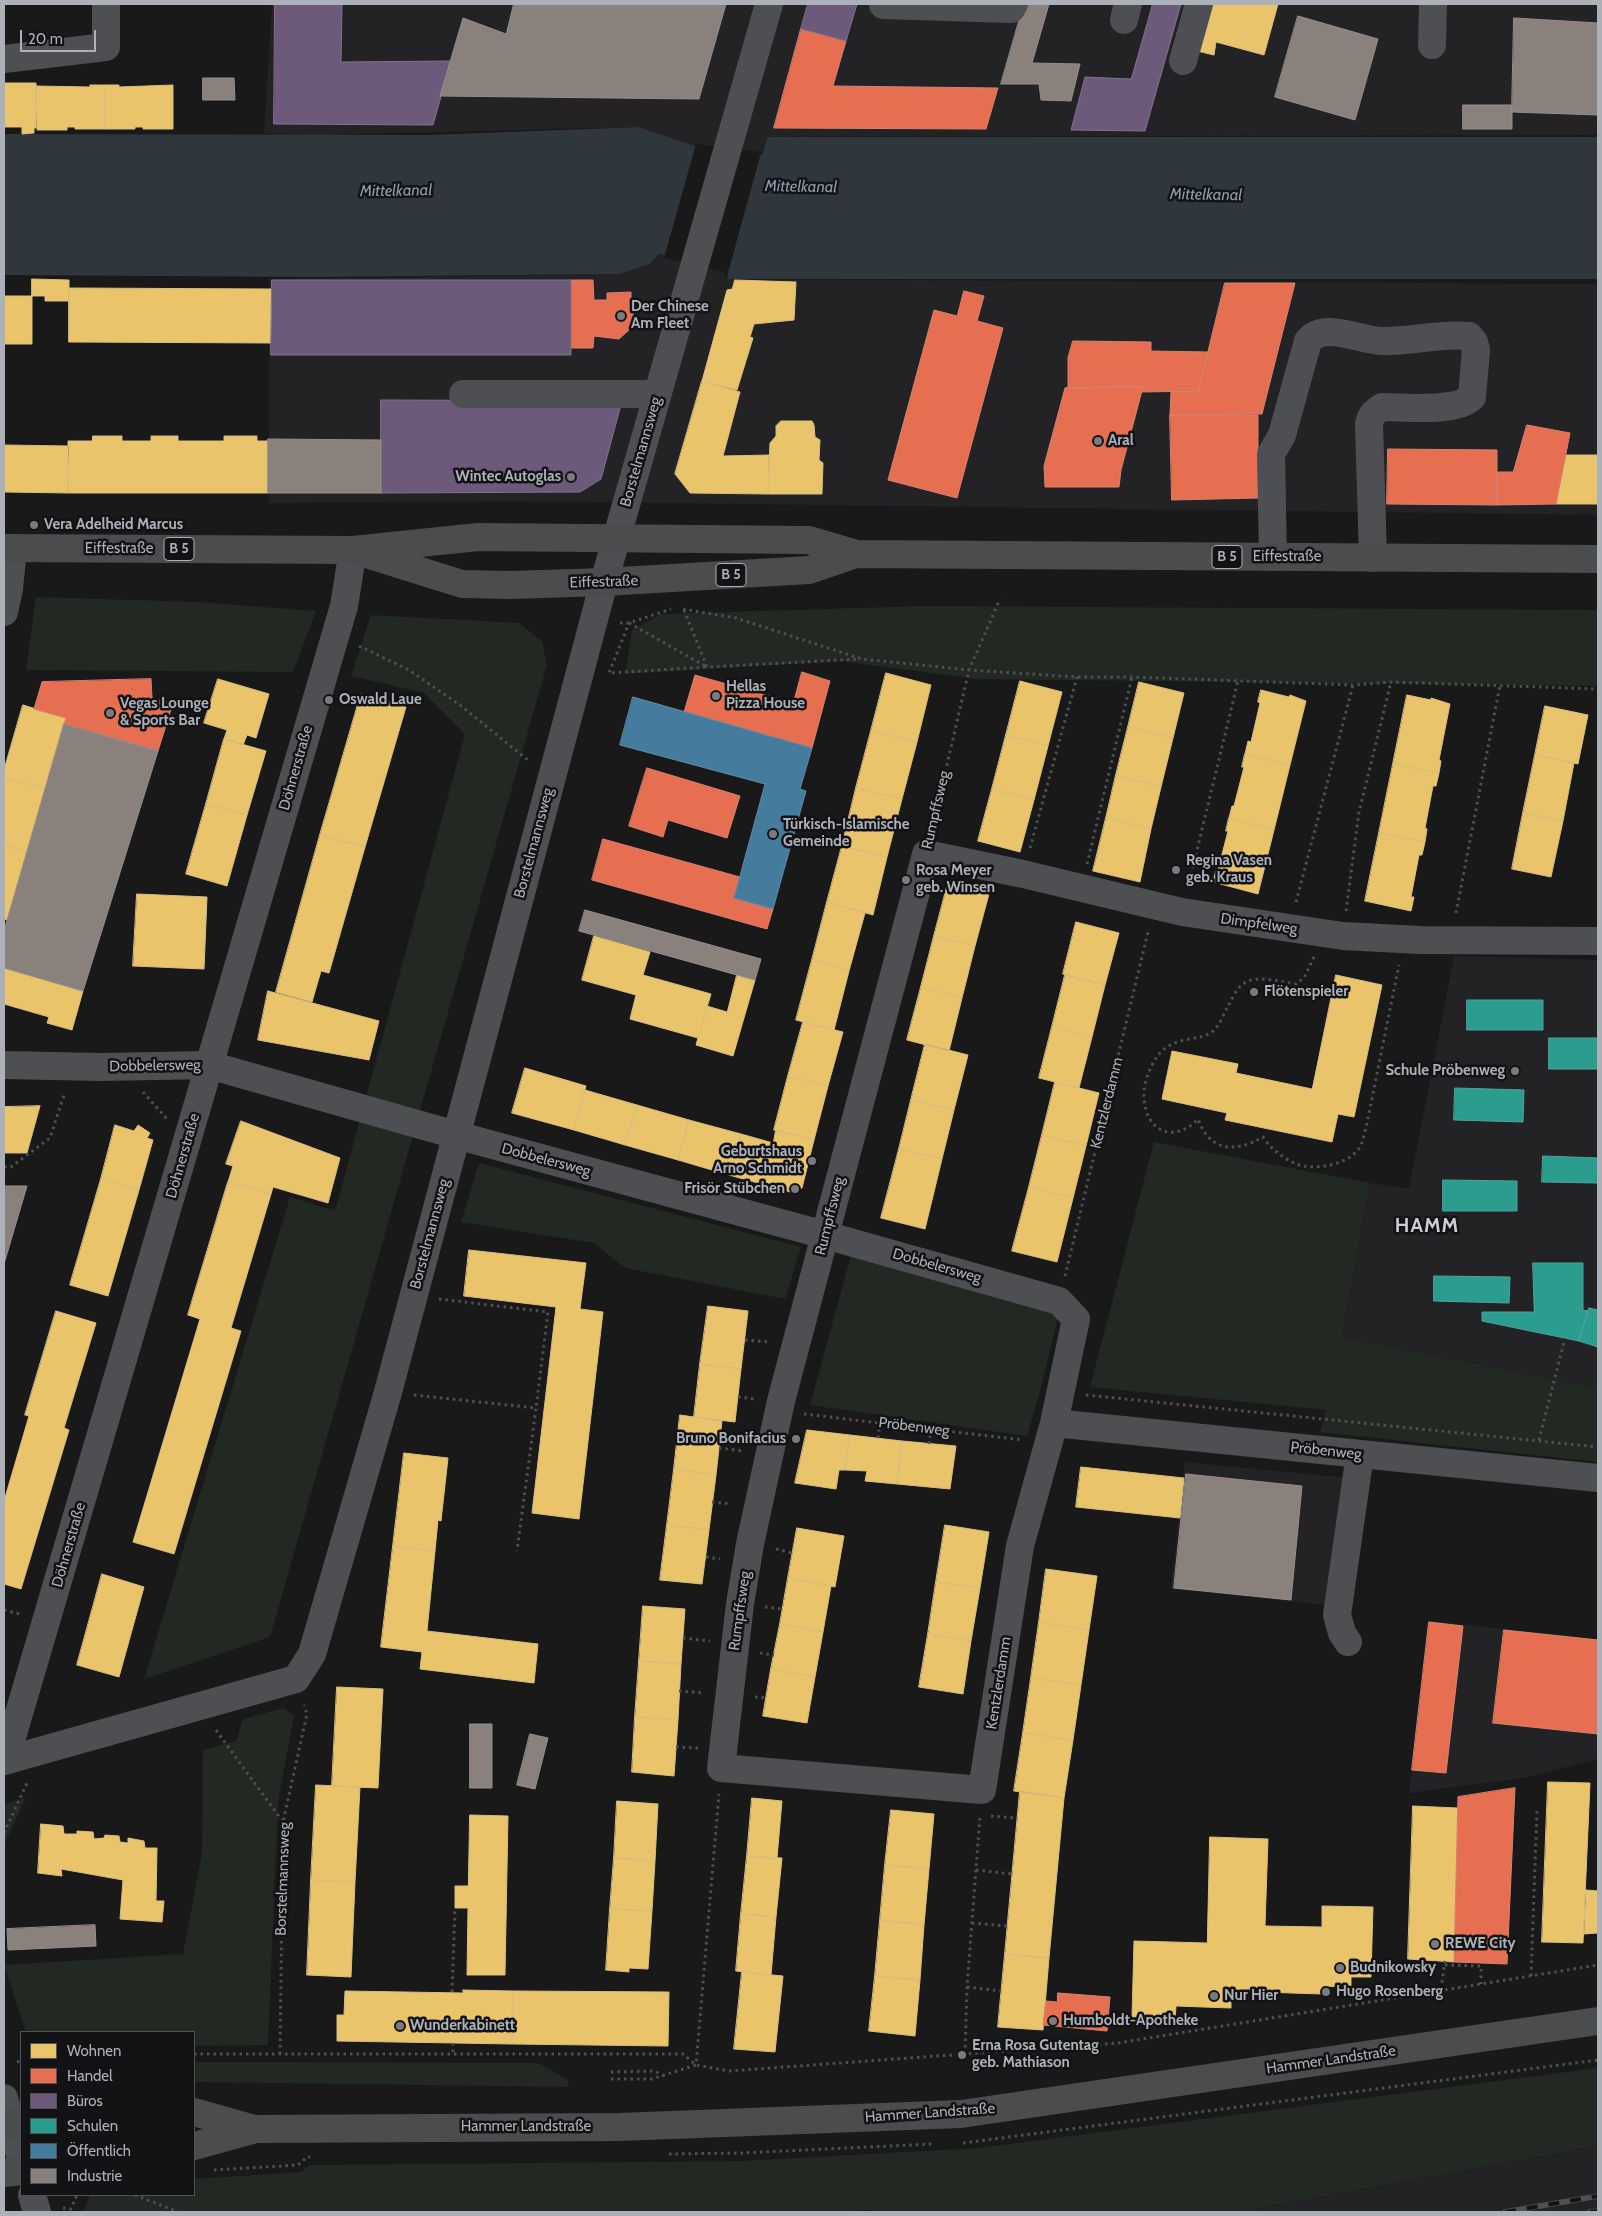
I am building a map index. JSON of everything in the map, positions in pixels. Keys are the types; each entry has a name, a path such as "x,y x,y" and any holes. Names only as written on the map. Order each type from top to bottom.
{"main road":[{"name":"Eiffestraße","path":"9,548 353,550 478,537 809,540 856,554 1598,559"},
{"name":"Eiffestraße","path":"353,550 462,584 511,585 604,582 809,570 856,554"},
{"name":"Hammer Landstraße","path":"195,2146 256,2129 619,2127 961,2114 1598,2020"},
{"name":"Hammer Landstraße","path":"195,2112 256,2129"},
{"path":"4,2173 20,2171"}],"street":[{"path":"4,59 106,47 106,4"},
{"name":"Borstelmannsweg","path":"296,1679 312,1654 388,1392 616,538 769,4"},
{"path":"883,5 1011,9 1014,4"},
{"path":"1184,61 1199,4"},
{"path":"1432,45 1433,4"},
{"path":"1273,557 1271,454 1282,435 1308,342 1312,336 1327,332 1380,341 1469,336 1474,342 1476,350 1472,396 1467,402 1454,406 1382,408 1371,417 1369,424 1374,558"},
{"path":"463,394 658,394"},
{"path":"4,612 10,589 9,548"},
{"name":"Döhnerstraße","path":"4,1761 336,634 344,606 353,550"},
{"name":"Dimpfelweg","path":"926,854 1023,874 1182,912 1334,935 1405,939 1598,941"},
{"name":"Rumpffsweg","path":"721,1768 740,1604 750,1544 778,1412 926,854"},
{"name":"Dobbelersweg","path":"4,1065 209,1065 456,1136 825,1235 1067,1310"},
{"name":"Kentzlerdamm","path":"981,1802 1020,1546 1061,1393 1067,1310"},
{"name":"Pröbenweg","path":"1051,1433 1360,1454 1598,1478"},
{"path":"1348,1642 1342,1634 1338,1615 1360,1454"},
{"path":"4,1761 296,1679"},
{"path":"721,1768 981,1802"},
{"path":"4,2098 20,2155"},
{"path":"33,2196 48,2210"}],"path":[{"name":"Rumpffsweg","path":"926,854 969,670 1000,599"},
{"path":"612,623 629,623 671,609"},
{"path":"707,667 684,609 736,618 862,659"},
{"path":"629,623 609,673 862,659 969,670 1077,677 1132,677 1353,685 1391,682 1598,689"},
{"path":"629,623 707,667"},
{"path":"336,634 409,670 460,705 551,779"},
{"path":"1023,874 1077,677"},
{"path":"1081,888 1132,677"},
{"path":"1182,912 1238,681"},
{"path":"1391,682 1359,812 1334,935 1304,978 1296,984 1258,980 1244,983 1236,992 1214,1031 1201,1036 1179,1040 1164,1049 1153,1064 1146,1080 1143,1096 1145,1111 1152,1124 1165,1132 1177,1133 1190,1127 1198,1119 1202,1131 1212,1142 1223,1147 1235,1147 1250,1144 1263,1137 1268,1146 1293,1163 1313,1166 1334,1164 1348,1158 1360,1146 1366,1128 1405,939"},
{"path":"1289,929 1353,685"},
{"path":"1451,940 1500,686"},
{"name":"Kentzlerdamm","path":"1067,1310 1155,906"},
{"path":"4,1167 11,1167 50,1138 73,1066"},
{"path":"119,1066 187,1142"},
{"path":"413,1296 548,1312 517,1551"},
{"path":"1539,1440 1565,1338"},
{"path":"388,1392 536,1408"},
{"path":"1061,1393 1598,1447"},
{"name":"Pröbenweg","path":"778,1412 931,1429 1051,1433"},
{"path":"878,1438 880,1423"},
{"path":"929,1444 931,1429"},
{"path":"4,1610 25,1616"},
{"name":"Borstelmannsweg","path":"280,2054 283,1822 307,1714 296,1679"},
{"path":"200,1707 283,1822"},
{"path":"4,1833 42,1750"},
{"path":"696,2065 721,1768"},
{"path":"965,2054 967,1987 981,1802 1017,1818"},
{"path":"1531,1976 1537,1810"},
{"path":"976,1870 1012,1874"},
{"path":"452,1992 455,1908"},
{"path":"972,1923 1007,1926"},
{"path":"1441,1989 1444,1963 1481,1966 1480,1984"},
{"path":"611,2080 652,2079 696,2065 729,2071 1118,2043 1598,1964"},
{"path":"967,1987 1001,1991"},
{"path":"453,2043 453,2055"},
{"path":"195,2054 683,2054 696,2065"},
{"path":"611,2072 654,2071 665,2076"},
{"path":"48,2210 71,2209 77,2196"},
{"path":"138,2196 178,2212"}],"shaded area":[{"path":"272,4 1598,4 1598,135 768,137 763,155 695,146 639,127 320,135 264,134"},
{"path":"659,254 726,269 728,279 1598,284 1598,515 511,501 269,503 269,279 620,274 650,264"},
{"path":"36,597 198,602 316,611 293,672 26,670"},
{"path":"925,606 1598,610 1598,686 976,679 840,661 625,674 632,630 661,614"},
{"path":"371,615 519,623 542,641 547,665 270,1637 144,1679 290,1197 335,1211 465,734 424,693 351,676"},
{"name":"Schule Pröbenweg","path":"1454,956 1598,960 1598,1388 1342,1337 1370,1183 1409,1189"},
{"path":"1154,1142 1370,1183 1342,1337 1598,1388 1598,1462 1320,1432 1326,1410 1090,1387"},
{"path":"479,1163 801,1247 785,1299 625,1268 594,1243 461,1222"},
{"path":"851,1255 1060,1309 1040,1392 1027,1436 810,1405"},
{"path":"1185,1462 1349,1478 1327,1605 1171,1589"},
{"path":"1429,1621 1598,1639 1598,1759 1523,1778 1409,1793"},
{"path":"284,1708 294,1716 278,1802 268,2045 195,2046 195,2031 26,2031 4,1965 183,1954 202,1853 203,1750 236,1741 243,1719"},
{"path":"26,1798 4,1845 4,1804"},
{"path":"195,2062 538,2063 567,2079 569,2087 195,2082"},
{"path":"1598,2068 1598,2146 1239,2212 877,2212 869,2210 836,2212 84,2212 90,2196 195,2196 195,2179 301,2172 310,2165 742,2161 978,2148"},
{"path":"1598,2146 1598,2212 1239,2212"}],"water":[{"name":"Mittelkanal","path":"639,127 695,146 762,155 768,137 1598,137 1598,279 728,279 726,269 659,254 650,264 620,274 310,277 4,275 4,134 431,135"}],"pier":[{"path":"764,142 726,280 724,272 664,258 696,144 761,152"}],"building: Wohnen":[{"path":"1211,4 1278,4 1264,55 1216,42 1214,55 1197,51"},
{"path":"4,83 36,83 36,128 34,128 34,133 22,134 22,127 4,127"},
{"path":"90,85 105,85 105,129 75,129 75,127 67,127 67,130 37,130 36,86 90,87"},
{"path":"105,85 119,85 119,87 173,85 173,129 143,129 143,127 135,127 135,129 105,129"},
{"path":"32,279 69,280 69,301 45,301 45,296 32,296"},
{"path":"735,280 796,282 794,320 754,324 750,337 753,338 737,390 702,381 727,290 732,289"},
{"path":"69,288 272,289 271,343 69,342"},
{"path":"4,296 32,296 32,344 4,344"},
{"path":"702,381 740,392 723,456 769,455 768,494 690,493 675,474"},
{"path":"781,421 812,421 815,437 820,440 819,460 823,463 822,494 768,494 770,443 776,436 776,426"},
{"path":"93,436 122,436 122,441 151,441 151,436 178,436 178,441 224,441 224,436 257,436 257,441 268,441 268,493 68,493 68,441 92,441"},
{"path":"4,445 69,446 68,493 4,492"},
{"path":"1566,455 1598,455 1598,504 1556,504"},
{"path":"886,673 931,685 917,742 871,731"},
{"path":"218,679 269,694 256,738 247,735 243,745 224,739 227,730 204,723"},
{"path":"1020,681 1062,692 1048,746 1006,735"},
{"path":"1139,682 1184,693 1173,738 1128,727"},
{"path":"1261,690 1289,697 1290,695 1306,701 1290,765 1245,754 1248,741 1251,742"},
{"path":"361,694 406,707 365,847 320,835"},
{"path":"1407,695 1431,700 1431,698 1450,704 1439,760 1441,761 1439,773 1393,764"},
{"path":"23,705 66,718 45,789 4,777 4,770"},
{"path":"1545,706 1588,715 1578,764 1535,755"},
{"path":"1128,727 1173,738 1161,787 1116,775"},
{"path":"871,731 917,742 902,799 856,788"},
{"path":"1006,735 1048,746 1034,800 992,789"},
{"path":"224,739 266,751 247,815 206,804"},
{"path":"1245,754 1290,765 1274,830 1229,818 1244,767 1242,767"},
{"path":"1535,755 1574,763 1563,821 1523,813"},
{"path":"1393,764 1439,773 1436,786 1433,786 1425,828 1427,829 1425,842 1379,833"},
{"path":"1116,775 1161,787 1151,829 1106,818"},
{"path":"4,777 45,789 27,852 4,845"},
{"path":"856,788 902,799 887,857 842,846"},
{"path":"992,789 1034,800 1020,852 978,841"},
{"path":"206,804 247,815 227,886 186,874"},
{"path":"1523,813 1563,821 1551,877 1512,869"},
{"path":"1106,818 1151,829 1140,882 1093,871"},
{"path":"1229,818 1274,830 1258,894 1213,882 1228,831 1226,831"},
{"path":"1379,833 1425,842 1422,855 1419,855 1411,897 1414,897 1411,911 1365,901"},
{"path":"320,835 365,847 329,973 321,971 312,1002 276,992"},
{"path":"4,845 27,852 7,920 4,919"},
{"path":"842,846 887,857 873,915 827,902"},
{"path":"948,883 989,894 975,946 934,936"},
{"path":"137,894 207,897 204,969 133,966"},
{"path":"827,902 865,913 849,971 812,960"},
{"path":"1076,922 1119,933 1105,985 1063,974"},
{"path":"594,936 650,952 643,975 711,994 698,1038 630,1019 636,995 582,980"},
{"path":"934,936 975,946 962,998 921,987"},
{"path":"812,960 849,971 834,1030 796,1020"},
{"path":"4,968 83,991 72,1030 47,1023 49,1017 4,1004"},
{"path":"737,975 755,980 733,1056 696,1045 707,1006 727,1012"},
{"path":"1065,975 1105,985 1092,1037 1052,1027"},
{"path":"1336,975 1382,985 1354,1117 1338,1114 1332,1142 1225,1120 1227,1113 1162,1099 1172,1051 1238,1064 1236,1073 1312,1089"},
{"path":"921,987 962,998 949,1051 907,1040"},
{"path":"268,991 379,1021 369,1060 258,1040"},
{"path":"803,1022 843,1032 828,1086 788,1076"},
{"path":"1052,1027 1092,1037 1079,1088 1039,1078"},
{"path":"925,1044 968,1055 954,1110 911,1100"},
{"path":"525,1068 586,1086 574,1130 512,1113"},
{"path":"788,1076 828,1086 814,1140 774,1130"},
{"path":"1055,1082 1099,1093 1086,1146 1042,1135"},
{"path":"585,1090 637,1105 625,1145 574,1130"},
{"path":"911,1100 954,1110 942,1159 899,1149"},
{"path":"637,1105 689,1120 678,1160 625,1145"},
{"path":"40,1106 27,1153 4,1153 4,1107"},
{"path":"689,1120 741,1134 729,1175 678,1160"},
{"path":"241,1121 340,1158 328,1203 273,1187 271,1194 228,1182 233,1166 226,1164"},
{"path":"115,1125 134,1131 138,1125 150,1133 147,1138 153,1140 139,1190 101,1179"},
{"path":"776,1130 814,1140 802,1188 794,1193 729,1175 741,1134 773,1143"},
{"path":"1042,1135 1086,1146 1073,1198 1029,1187"},
{"path":"899,1149 942,1159 925,1229 881,1218"},
{"path":"101,1179 139,1190 108,1296 70,1285"},
{"path":"228,1182 271,1194 231,1328 241,1331 174,1554 133,1542 200,1319 188,1315"},
{"path":"1029,1187 1073,1198 1057,1262 1012,1251"},
{"path":"469,1250 586,1263 580,1309 603,1312 579,1519 532,1513 556,1307 464,1296"},
{"path":"708,1306 748,1311 741,1369 700,1364"},
{"path":"56,1311 96,1323 64,1428 69,1430 21,1589 4,1584 4,1501 29,1416 25,1415"},
{"path":"700,1364 741,1369 735,1422 694,1417"},
{"path":"680,1415 722,1421 716,1475 674,1469"},
{"path":"807,1430 850,1435 845,1470 839,1470 836,1489 795,1483"},
{"path":"850,1435 902,1441 897,1484 865,1481 867,1471 845,1470"},
{"path":"902,1441 956,1446 950,1489 897,1484"},
{"path":"404,1453 448,1458 441,1521 438,1520 435,1551 393,1546"},
{"path":"1081,1467 1184,1478 1180,1518 1076,1507"},
{"path":"674,1469 716,1475 709,1530 667,1525"},
{"path":"667,1525 709,1530 702,1584 660,1580"},
{"path":"945,1525 989,1532 980,1588 936,1582"},
{"path":"797,1528 844,1536 835,1587 788,1578"},
{"path":"393,1546 435,1551 427,1631 538,1644 534,1683 420,1669 422,1652 381,1647"},
{"path":"1046,1569 1097,1576 1089,1630 1039,1622"},
{"path":"102,1574 144,1587 119,1677 77,1665"},
{"path":"788,1578 831,1586 823,1632 780,1624"},
{"path":"936,1582 980,1588 971,1641 928,1634"},
{"path":"643,1606 685,1609 681,1664 639,1661"},
{"path":"1039,1622 1089,1630 1081,1685 1031,1678"},
{"path":"780,1624 823,1632 815,1677 771,1669"},
{"path":"928,1634 971,1641 963,1694 919,1687"},
{"path":"639,1661 681,1664 678,1720 635,1717"},
{"path":"771,1669 815,1677 807,1723 763,1716"},
{"path":"1031,1678 1081,1685 1073,1740 1023,1733"},
{"path":"337,1687 383,1689 378,1788 332,1786"},
{"path":"635,1717 678,1720 674,1776 632,1772"},
{"path":"1023,1733 1073,1740 1064,1798 1014,1791"},
{"path":"1548,1782 1590,1783 1583,1943 1542,1942"},
{"path":"316,1785 360,1787 355,1882 311,1880"},
{"path":"1020,1791 1064,1798 1049,1958 1005,1954"},
{"path":"752,1798 782,1801 777,1858 747,1856"},
{"path":"617,1801 658,1804 655,1861 614,1858"},
{"path":"1413,1806 1458,1808 1454,1962 1408,1959"},
{"path":"891,1810 934,1814 929,1869 885,1865"},
{"path":"470,1815 508,1816 505,1975 467,1975 468,1908 455,1908 455,1886 468,1886"},
{"path":"41,1824 63,1826 64,1834 77,1834 77,1831 93,1832 94,1839 104,1838 105,1835 119,1836 120,1842 128,1843 128,1838 144,1841 145,1848 157,1848 156,1901 164,1901 162,1922 120,1919 123,1880 61,1869 62,1876 38,1873"},
{"path":"1210,1837 1268,1839 1265,1926 1322,1927 1322,1906 1373,1907 1371,1977 1351,1977 1351,1987 1322,1986 1322,1994 1231,1991 1231,2008 1176,2006 1175,2019 1132,2017 1134,1941 1207,1943"},
{"path":"747,1856 782,1858 776,1917 741,1914"},
{"path":"614,1858 655,1861 652,1911 610,1909"},
{"path":"885,1865 929,1869 924,1925 880,1920"},
{"path":"311,1880 355,1882 351,1977 307,1975"},
{"path":"1586,1890 1598,1891 1598,1933 1584,1934"},
{"path":"610,1909 652,1911 648,1969 629,1968 629,1972 606,1970"},
{"path":"741,1914 776,1917 771,1975 736,1971"},
{"path":"880,1920 924,1925 920,1980 875,1976"},
{"path":"1005,1954 1049,1958 1043,2030 998,2027"},
{"path":"742,1972 783,1976 775,2052 734,2049"},
{"path":"875,1976 920,1980 915,2036 869,2031"},
{"path":"463,1990 513,1991 512,2044 337,2041 337,2015 344,2015 345,1991 463,1993"},
{"path":"513,1991 669,1992 668,2046 512,2044"}],"building: Handel":[{"path":"801,29 846,41 833,86 998,88 986,129 774,128"},
{"path":"571,280 593,280 594,300 607,300 607,293 631,292 631,300 636,302 630,329 619,339 594,336 593,348 571,348"},
{"path":"1225,283 1295,283 1262,414 1170,415 1171,392 1198,391"},
{"path":"964,291 984,296 977,321 1003,328 957,498 888,480 934,310 957,316"},
{"path":"1073,341 1151,342 1151,351 1208,352 1198,391 1142,392 1143,387 1068,388 1068,358"},
{"path":"1143,387 1121,470 1119,487 1045,487 1044,466 1065,388"},
{"path":"1170,415 1258,415 1258,498 1172,500"},
{"path":"1527,425 1570,433 1556,504 1497,505 1497,472 1513,472"},
{"path":"1388,449 1497,450 1497,505 1387,504"},
{"path":"802,672 830,681 812,748 684,712 695,675 793,703"},
{"name":"Vegas Lounge & Sports Bar","path":"151,679 152,698 173,703 158,751 64,724 66,718 34,709 42,682"},
{"path":"647,768 740,796 727,838 668,820 663,837 629,826"},
{"path":"603,839 740,877 734,898 773,909 767,929 592,880"},
{"path":"1429,1622 1463,1626 1446,1773 1412,1770"},
{"path":"1504,1630 1598,1640 1598,1734 1493,1723"},
{"path":"1515,1788 1507,1964 1454,1962 1458,1797"},
{"path":"1058,1993 1110,1997 1107,2031 1043,2025 1046,2001 1057,2002"}],"building: Büros":[{"path":"275,4 342,4 341,62 451,61 433,125 274,124"},
{"path":"808,4 857,4 846,41 801,29"},
{"path":"1153,4 1181,4 1145,131 1071,130 1085,77 1131,79"},
{"path":"272,280 571,280 571,355 271,355"},
{"path":"381,400 622,401 601,479 580,492 381,493"}],"building: Schulen":[{"path":"1467,1000 1543,1000 1543,1030 1467,1030"},
{"path":"1549,1038 1598,1038 1598,1069 1549,1069"},
{"path":"1455,1088 1524,1090 1523,1122 1454,1120"},
{"path":"1543,1156 1598,1158 1598,1183 1542,1182"},
{"path":"1443,1180 1517,1181 1517,1211 1443,1211"},
{"path":"1533,1263 1583,1263 1583,1310 1588,1311 1579,1341 1482,1321 1482,1312 1534,1312"},
{"path":"1434,1276 1510,1277 1509,1303 1434,1301"},
{"path":"1589,1308 1598,1310 1598,1347 1579,1341"}],"building: Öffentlich":[{"name":"Türkisch-Islamische Gemeinde","path":"633,697 812,748 800,789 806,791 773,909 734,898 765,784 620,745"}],"building: Industrie":[{"path":"514,4 726,4 699,99 440,96 463,18 506,34"},
{"path":"1024,4 1049,4 1032,63 1080,64 1071,101 1041,100 1039,84 1001,84"},
{"path":"1298,16 1378,39 1355,120 1275,97"},
{"path":"1514,18 1598,23 1598,115 1512,112"},
{"path":"203,78 234,78 235,100 203,100"},
{"path":"1463,105 1512,105 1512,129 1463,129"},
{"path":"268,439 381,440 381,493 268,493"},
{"path":"64,724 158,751 83,991 4,968 4,931"},
{"path":"585,910 761,959 755,980 579,931"},
{"path":"4,1186 27,1186 4,1264"},
{"path":"1186,1474 1302,1486 1291,1600 1174,1588"},
{"path":"470,1724 492,1724 492,1788 470,1788"},
{"path":"530,1734 548,1738 535,1789 517,1785"},
{"path":"95,1925 96,1946 8,1950 7,1929"}],"railway":[{"path":"1505,2212 1598,2196"},
{"path":"1590,2212 1598,2211"}],"place":[{"name":"Der Chinese Am Fleet","path":"621,316"},
{"name":"Aral","path":"1098,441"},
{"name":"Wintec Autoglas","path":"571,477"},
{"name":"Vera Adelheid Marcus","path":"34,525"},
{"name":"Hellas Pizza House","path":"716,696"},
{"name":"Oswald Laue","path":"329,700"},
{"name":"Vegas Lounge & Sports Bar","path":"110,713"},
{"name":"Türkisch-Islamische Gemeinde","path":"773,834"},
{"name":"Regina Vasen geb. Kraus","path":"1176,870"},
{"name":"Rosa Meyer geb. Winsen","path":"906,880"},
{"name":"Flötenspieler","path":"1254,992"},
{"name":"Schule Pröbenweg","path":"1515,1071"},
{"name":"Geburtshaus Arno Schmidt","path":"812,1161"},
{"name":"Frisör Stübchen","path":"795,1189"},
{"name":"Bruno Bonifacius","path":"796,1439"},
{"name":"REWE City","path":"1435,1944"},
{"name":"Budnikowsky","path":"1340,1968"},
{"name":"Hugo Rosenberg","path":"1326,1992"},
{"name":"Nur Hier","path":"1214,1996"},
{"name":"Humboldt-Apotheke","path":"1053,2021"},
{"name":"Wunderkabinett","path":"400,2026"},
{"name":"Erna Rosa Gutentag geb. Mathiason","path":"962,2055"}],"district":[{"name":"HAMM","path":"1427,1226"}]}
